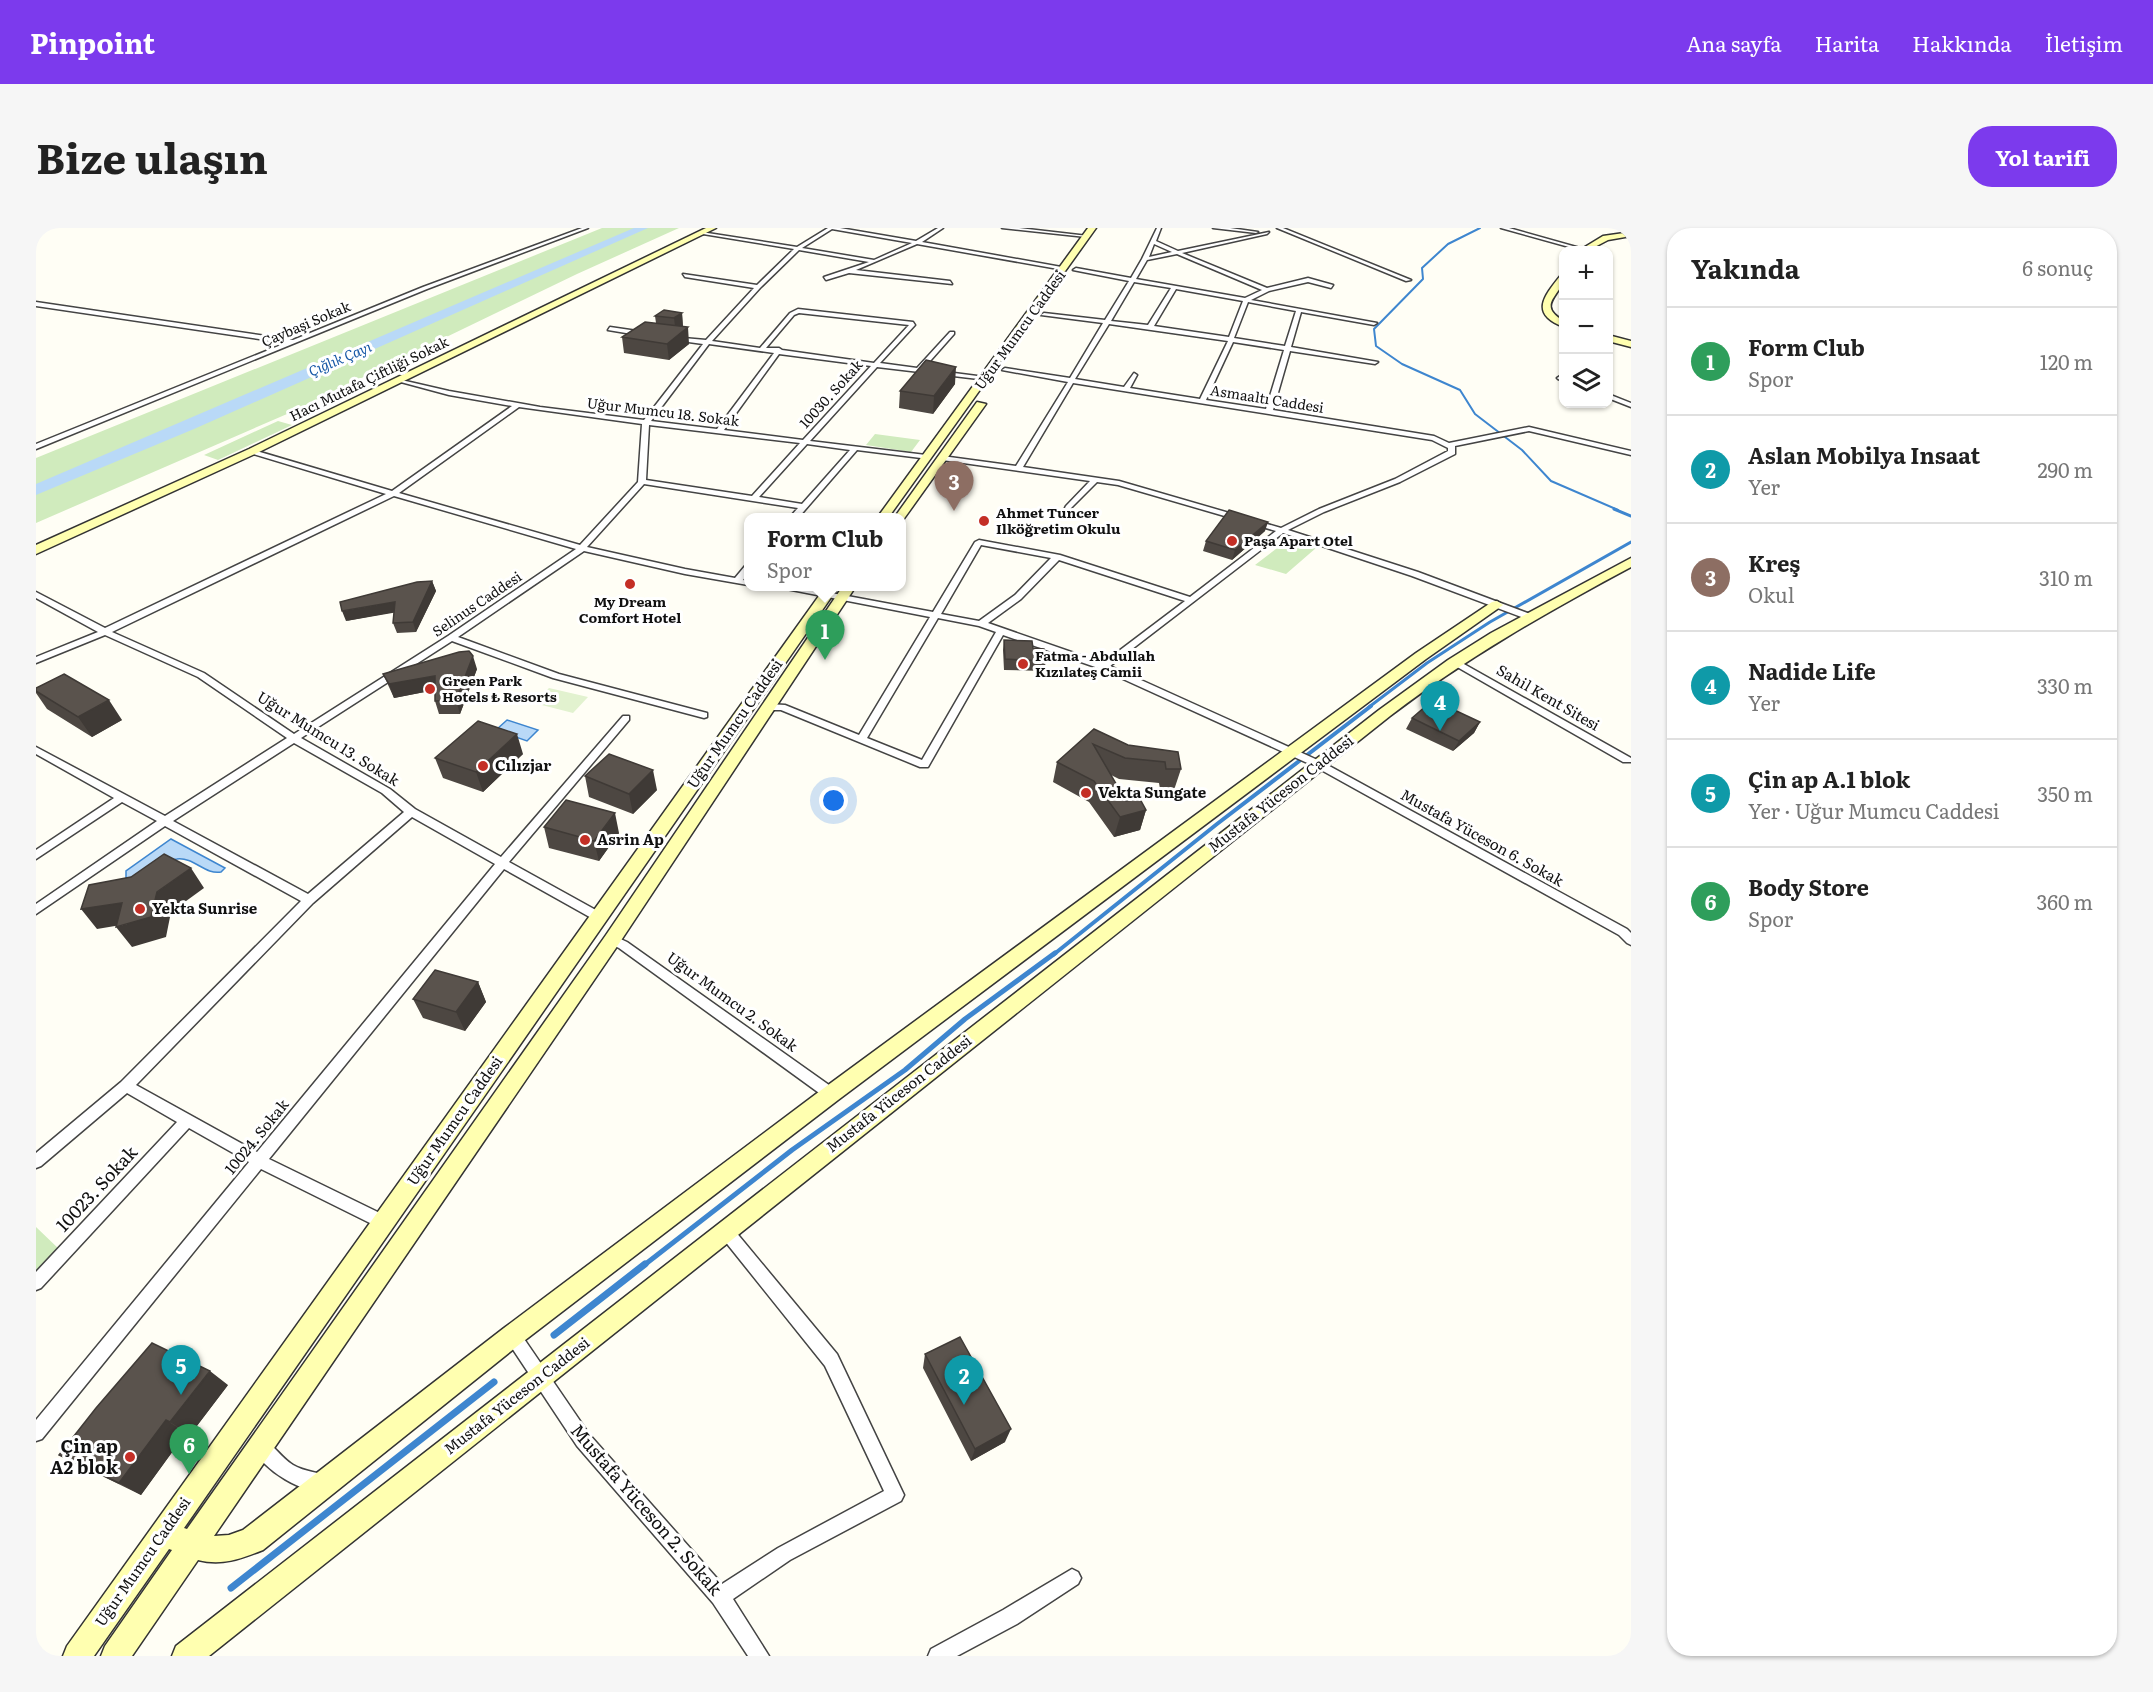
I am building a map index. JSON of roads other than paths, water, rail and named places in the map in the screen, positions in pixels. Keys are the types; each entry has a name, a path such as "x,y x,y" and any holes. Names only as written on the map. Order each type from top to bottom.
{"street":[{"name":"Çaybaşi Sokak","path":"36,447 424,288 586,228"},
{"path":"803,506 642,482 646,422 707,343 758,287 797,249 832,228 1374,323"},
{"path":"826,278 877,261 919,243 941,228"},
{"path":"1004,228 1089,232"},
{"path":"1086,255 1104,228"},
{"path":"1018,469 1133,280 1159,228"},
{"path":"1215,228 1299,236"},
{"path":"1279,228 1408,280"},
{"path":"1503,228 1569,246"},
{"path":"707,230 797,249 877,261"},
{"name":"Hacı Mutafa Çiftliği Sokak","path":"36,550 253,451 707,230"},
{"name":"Uğur Mumcu Caddesi","path":"886,513 985,378 1073,270 1089,232"},
{"path":"1145,259 1267,233"},
{"path":"1591,246 1605,238 1631,234"},
{"path":"1153,242 1267,290"},
{"path":"849,271 950,283"},
{"path":"685,275 758,287"},
{"path":"1202,401 1246,300 1267,290 1308,280 1331,286"},
{"path":"1559,282 1548,297 1546,309 1550,317 1559,323"},
{"path":"1150,327 1173,289"},
{"path":"36,304 295,342"},
{"name":"Uğur Mumcu Caddesi","path":"1037,324 1051,305"},
{"path":"1269,411 1299,309"},
{"name":"10030. Sokak","path":"753,499 913,324 798,310 763,348"},
{"path":"1044,315 1231,338 1375,362"},
{"path":"610,329 653,335"},
{"path":"920,369 952,333"},
{"path":"664,337 985,378"},
{"path":"1613,339 1631,344"},
{"path":"720,430 779,350"},
{"name":"Uğur Mumcu Caddesi","path":"999,379 1011,361"},
{"name":"Asmaaltı Caddesi","path":"1005,370 1434,438 1450,449"},
{"path":"1126,389 1134,375"},
{"name":"Uğur Mumcu 18. Sokak","path":"399,380 449,393 518,405 926,457"},
{"name":"Uğur Mumcu Caddesi","path":"904,513 986,397"},
{"path":"1613,398 1631,405"},
{"path":"36,660 105,632 394,493 518,405"},
{"path":"1104,667 1282,531 1302,519 1391,483 1450,449 1530,429 1631,453"},
{"path":"797,513 855,448"},
{"path":"253,451 581,549 744,582"},
{"path":"942,458 1119,483 1405,570 1530,617"},
{"path":"1069,508 1096,479"},
{"name":"Selinus Caddesi","path":"36,910 163,822 451,638 581,549 642,482"},
{"path":"861,740 979,542 1058,556 1191,600"},
{"path":"981,624 1018,597 1058,556"},
{"name":"Mustafa Yüceson Caddesi","path":"164,1533 215,1552 240,1546 259,1535 512,1335 831,1094 1305,759 1455,662 1530,617 1631,562"},
{"path":"737,581 744,573"},
{"name":"Uğur Mumcu Caddesi","path":"115,1656 612,940 769,706 838,591"},
{"name":"Uğur Mumcu Caddesi","path":"77,1656 599,917 838,591"},
{"name":"Mustafa Yüceson 6. Sokak","path":"838,591 981,624 1104,667 1305,759 1623,932 1631,939"},
{"name":"Uğur Mumcu 13. Sokak","path":"36,595 105,632 201,675 294,738 386,790 411,812 599,917"},
{"name":"Mustafa Yüceson Caddesi","path":"186,1656 726,1230 1305,759 1430,650 1501,606"},
{"path":"769,706 782,707 924,765 1001,631"},
{"path":"451,638 556,676 704,715"},
{"name":"Sahil Kent Sitesi","path":"1455,662 1627,760"},
{"name":"10024. Sokak","path":"36,1433 503,862 626,718"},
{"path":"36,750 163,822 309,900"},
{"path":"36,855 121,798"},
{"path":"36,1162 126,1086 309,900 411,812"},
{"name":"Uğur Mumcu 2. Sokak","path":"612,940 633,952 831,1094"},
{"path":"126,1086 186,1122 259,1161 383,1222"},
{"name":"10023. Sokak","path":"36,1282 186,1122"},
{"path":"720,1596 784,1554 895,1495 831,1360 726,1230"},
{"name":"Mustafa Yüceson 2. Sokak","path":"512,1335 583,1440 720,1596 759,1656"},
{"path":"260,1446 268,1457 289,1473 325,1483"},
{"path":"938,1656 1010,1617 1072,1578"}],"water":[{"path":"507,720 538,730 527,741 496,730"},
{"path":"171,839 225,868 221,872 215,872 189,861 177,859 149,876 126,878 126,871"}],"waterway":[{"name":"Çığlık Çayı","path":"36,490 643,228"},
{"path":"1480,228 1448,244 1422,268 1423,279 1374,329 1376,346 1402,364 1460,390 1475,414 1522,450 1551,481 1618,510"},
{"path":"1614,509 1631,516"},
{"path":"1369,707 1427,663 1490,622 1631,542"},
{"path":"1053,955 1217,824 1371,706"},
{"path":"643,1266 792,1150 905,1070 965,1019 1055,953"},
{"path":"554,1335 645,1264"},
{"path":"231,1588 494,1382"}],"place":[{"name":"Kreş","path":"954,511"},
{"name":"Ahmet Tuncer Ilköğretim Okulu","path":"984,521"},
{"name":"Paşa Apart Otel","path":"1232,541"},
{"name":"My Dream Comfort Hotel","path":"630,584"},
{"name":"Form Club","path":"825,660"},
{"name":"Fatma - Abdullah Kızılateş Camii","path":"1023,664"},
{"name":"Green Park Hotels ₺ Resorts","path":"430,689"},
{"name":"Nadide Life","path":"1440,731"},
{"name":"Cılızjar","path":"483,766"},
{"name":"Vekta Sungate","path":"1086,793"},
{"name":"Asrin Ap","path":"585,840"},
{"name":"Yekta Sunrise","path":"140,909"},
{"name":"Çin ap A.1 blok","path":"181,1395"},
{"name":"Aslan Mobilya Insaat","path":"964,1405"},
{"name":"Çin ap A2 blok","path":"130,1457"},
{"name":"Body Store","path":"189,1474"}]}
